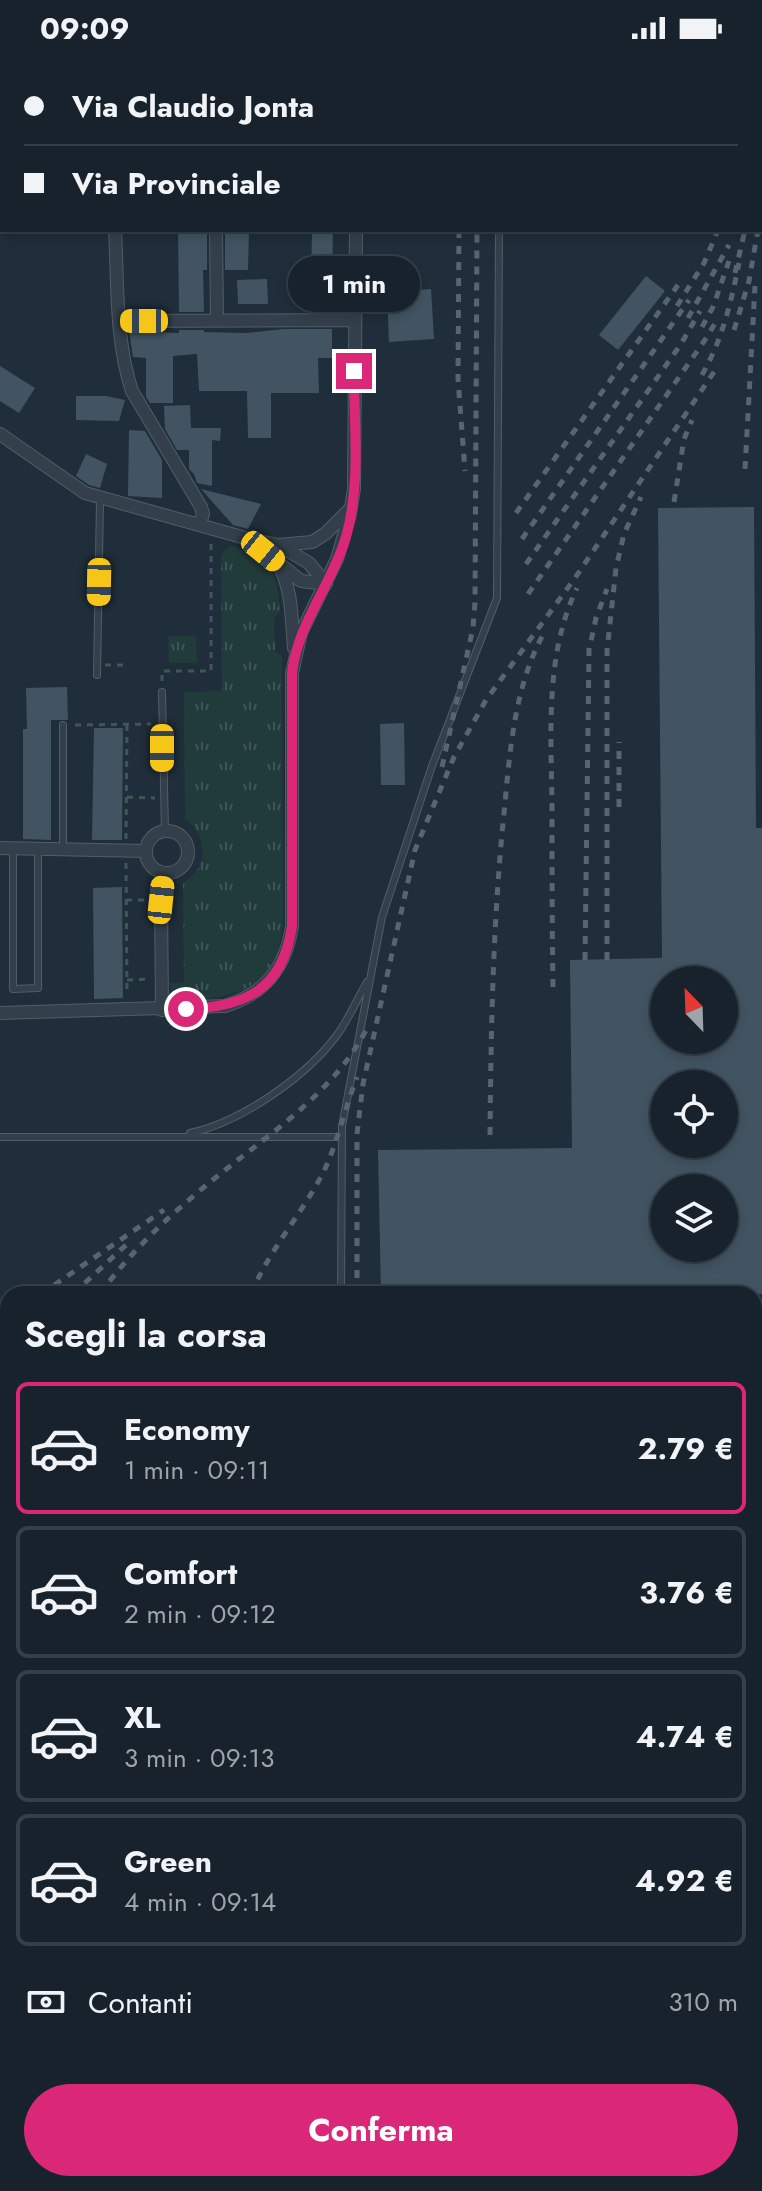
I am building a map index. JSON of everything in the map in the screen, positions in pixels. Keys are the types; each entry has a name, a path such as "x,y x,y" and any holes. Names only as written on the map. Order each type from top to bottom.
{"street":[{"path":"115,232 126,373 132,391 201,507 203,514 199,525"},
{"path":"216,232 217,321"},
{"path":"294,655 301,633 346,537 354,489 356,232"},
{"path":"120,321 354,320"},
{"path":"0,434 70,485 100,500 249,539 278,545 312,542 332,529 351,508"},
{"path":"249,539 301,581 326,584"},
{"path":"278,545 309,563 326,584"},
{"path":"0,1013 210,1008 240,1002 267,984 284,958 292,926 294,655 290,592 277,562"},
{"path":"165,831 180,835 188,848 185,864 164,873 151,865 146,851 151,838 165,831"},
{"path":"6,848 146,851"},
{"path":"162,1010 161,900 164,873"}],"lane":[{"path":"341,1286 342,1137 382,917 432,766 497,598 499,232"},
{"path":"97,675 100,500"},
{"path":"162,692 165,831"},
{"path":"63,725 63,848"},
{"path":"6,848 13,989 38,988 38,848"},
{"path":"176,1136 204,1130 252,1108 306,1069 337,1036 371,975"},
{"path":"0,1137 342,1137"}],"path":[{"path":"162,692 162,671 211,671 211,535"},
{"path":"98,665 123,665"},
{"path":"127,724 127,1011"},
{"path":"63,725 162,724"},
{"path":"126,797 163,798"},
{"path":"126,900 161,900"},
{"path":"127,980 162,979"}],"green space":[{"path":"230,546 249,551 265,562 274,575 278,592 280,611 274,618 275,651 282,656 283,926 279,947 262,977 235,993 179,1000 173,996 169,983 184,982 183,883 198,869 203,852 198,834 185,819 184,692 222,691 221,562 222,554"},
{"path":"168,636 196,636 197,663 169,663"}],"building":[{"path":"178,232 207,232 207,270 203,270 204,312 179,312"},
{"path":"225,232 249,232 248,270 225,270"},
{"path":"312,232 333,232 332,286 311,286"},
{"path":"646,276 665,291 618,350 599,335"},
{"path":"267,279 268,304 238,304 237,280"},
{"path":"431,289 434,339 389,342 387,292"},
{"path":"332,329 332,358 318,358 319,393 271,393 271,438 248,438 247,391 199,391 197,354 173,356 173,403 150,403 146,397 146,358 133,357 129,331 247,333"},
{"path":"0,366 35,388 19,413 0,401"},
{"path":"76,396 106,396 125,400 119,421 76,420"},
{"path":"190,405 191,428 221,428 220,441 212,440 212,486 197,483 189,469 189,450 177,450 165,429 164,406"},
{"path":"129,430 145,431 162,460 162,498 128,496"},
{"path":"86,454 107,464 100,488 76,476"},
{"path":"201,489 261,504 248,529 233,525"},
{"path":"754,507 756,828 762,828 762,1286 381,1286 378,1150 572,1148 570,960 662,958 658,508"},
{"path":"67,687 68,720 51,720 51,840 23,839 26,688"},
{"path":"404,723 405,785 381,785 380,724"},
{"path":"94,728 123,728 122,840 92,840"},
{"path":"122,887 123,998 94,999 93,888"}],"railway":[{"path":"459,232 458,379 465,471"},
{"path":"442,767 473,628 475,602 477,232"},
{"path":"677,306 704,263 717,232"},
{"path":"735,273 745,232"},
{"path":"734,330 749,281 758,232"},
{"path":"688,318 729,245"},
{"path":"702,327 713,307 729,261"},
{"path":"702,375 725,321 739,263"},
{"path":"516,513 678,285"},
{"path":"745,469 755,286"},
{"path":"522,539 689,300"},
{"path":"526,564 681,344 700,311"},
{"path":"528,594 718,318"},
{"path":"357,1286 357,1134 363,1084 415,850 454,757 486,700 575,578 718,366"},
{"path":"674,502 684,439 692,420"},
{"path":"607,960 607,651 616,568 624,534 641,497"},
{"path":"553,987 552,694 559,639 577,588"},
{"path":"585,960 589,650 607,589"},
{"path":"490,1135 495,933 509,766 520,696 545,631"},
{"path":"619,742 619,807"},
{"path":"106,1286 165,1222 312,1099 344,1064 369,1024"},
{"path":"254,1286 324,1171 357,1077"},
{"path":"53,1286 164,1210"},
{"path":"82,1286 127,1244"}],"route":[{"path":"186,1009 225,1006 254,994 276,972 289,943 292,926 294,655 310,612 346,537 354,489 354,371"}]}
